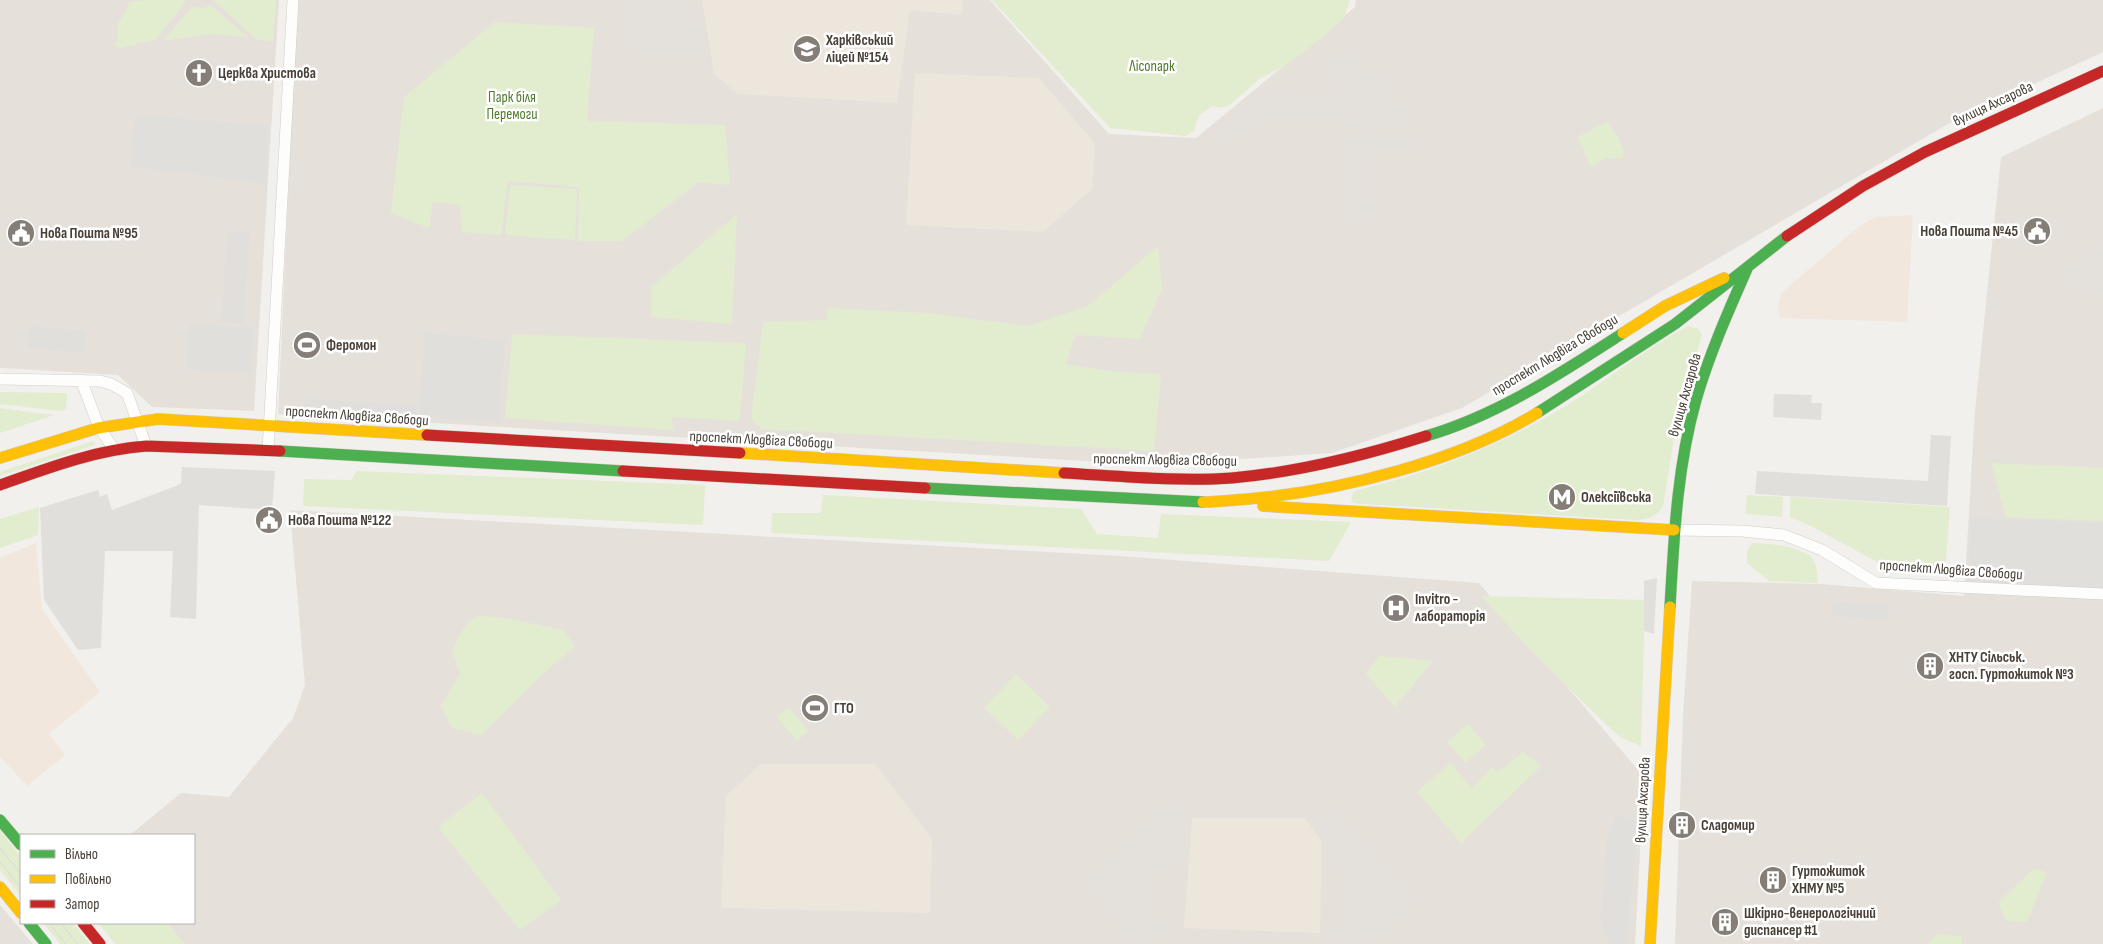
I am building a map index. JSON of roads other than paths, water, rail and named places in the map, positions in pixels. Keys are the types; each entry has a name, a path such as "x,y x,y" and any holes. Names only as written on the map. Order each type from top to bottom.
{"main road":[{"name":"вулиця Ахсарова","path":"1650,944 1674,530 1685,448 1701,382 1748,267 1827,209 1892,169 1994,119 2103,71"},
{"name":"проспект Людвіга Свободи","path":"0,458 99,427 136,420 173,419 1086,474 1163,478 1230,478 1291,470 1362,456 1431,435 1485,414 1556,376 1665,306 1748,267"},
{"name":"проспект Людвіга Свободи","path":"1209,502 1291,495 1370,478 1434,459 1494,436 1566,396 1675,324 1748,267"},
{"name":"проспект Людвіга Свободи","path":"0,485 114,448 146,446 268,450 730,478 1209,502 1674,530"},
{"path":"0,820 20,845"},
{"path":"0,887 20,912"},
{"path":"30,924 46,944"},
{"path":"84,924 100,944"}],"street":[{"path":"268,450 293,0"},
{"path":"0,379 81,380 100,381 111,384 127,393 146,446"},
{"path":"81,380 99,427 114,448"},
{"name":"проспект Людвіга Свободи","path":"1674,530 1723,530 1784,535 1822,550 1876,582 2103,594"}],"tram line":[{"path":"0,848 20,873"},
{"path":"0,862 20,887"},
{"path":"50,924 66,944"},
{"path":"62,924 77,944"}],"place":[{"name":"Харківський ліцей №154","path":"807,49"},
{"name":"Церква Христова","path":"199,73"},
{"name":"Нова Пошта №45","path":"2037,231"},
{"name":"Нова Пошта №95","path":"21,233"},
{"name":"Феромон","path":"307,345"},
{"name":"Олексіївська","path":"1562,497"},
{"name":"Нова Пошта №122","path":"269,520"},
{"name":"Invitro - лабораторія","path":"1396,608"},
{"name":"ХНТУ Сільськ. госп. Гуртожиток №3","path":"1930,666"},
{"name":"ГТО","path":"815,708"},
{"name":"Сладомир","path":"1682,825"},
{"name":"Гуртожиток ХНМУ №5","path":"1773,880"},
{"name":"Шкірно-венерологічний диспансер #1","path":"1725,922"}],"park label":[{"name":"Лісопарк","path":"1152,66"},
{"name":"Парк біля Перемоги","path":"512,106"}]}
